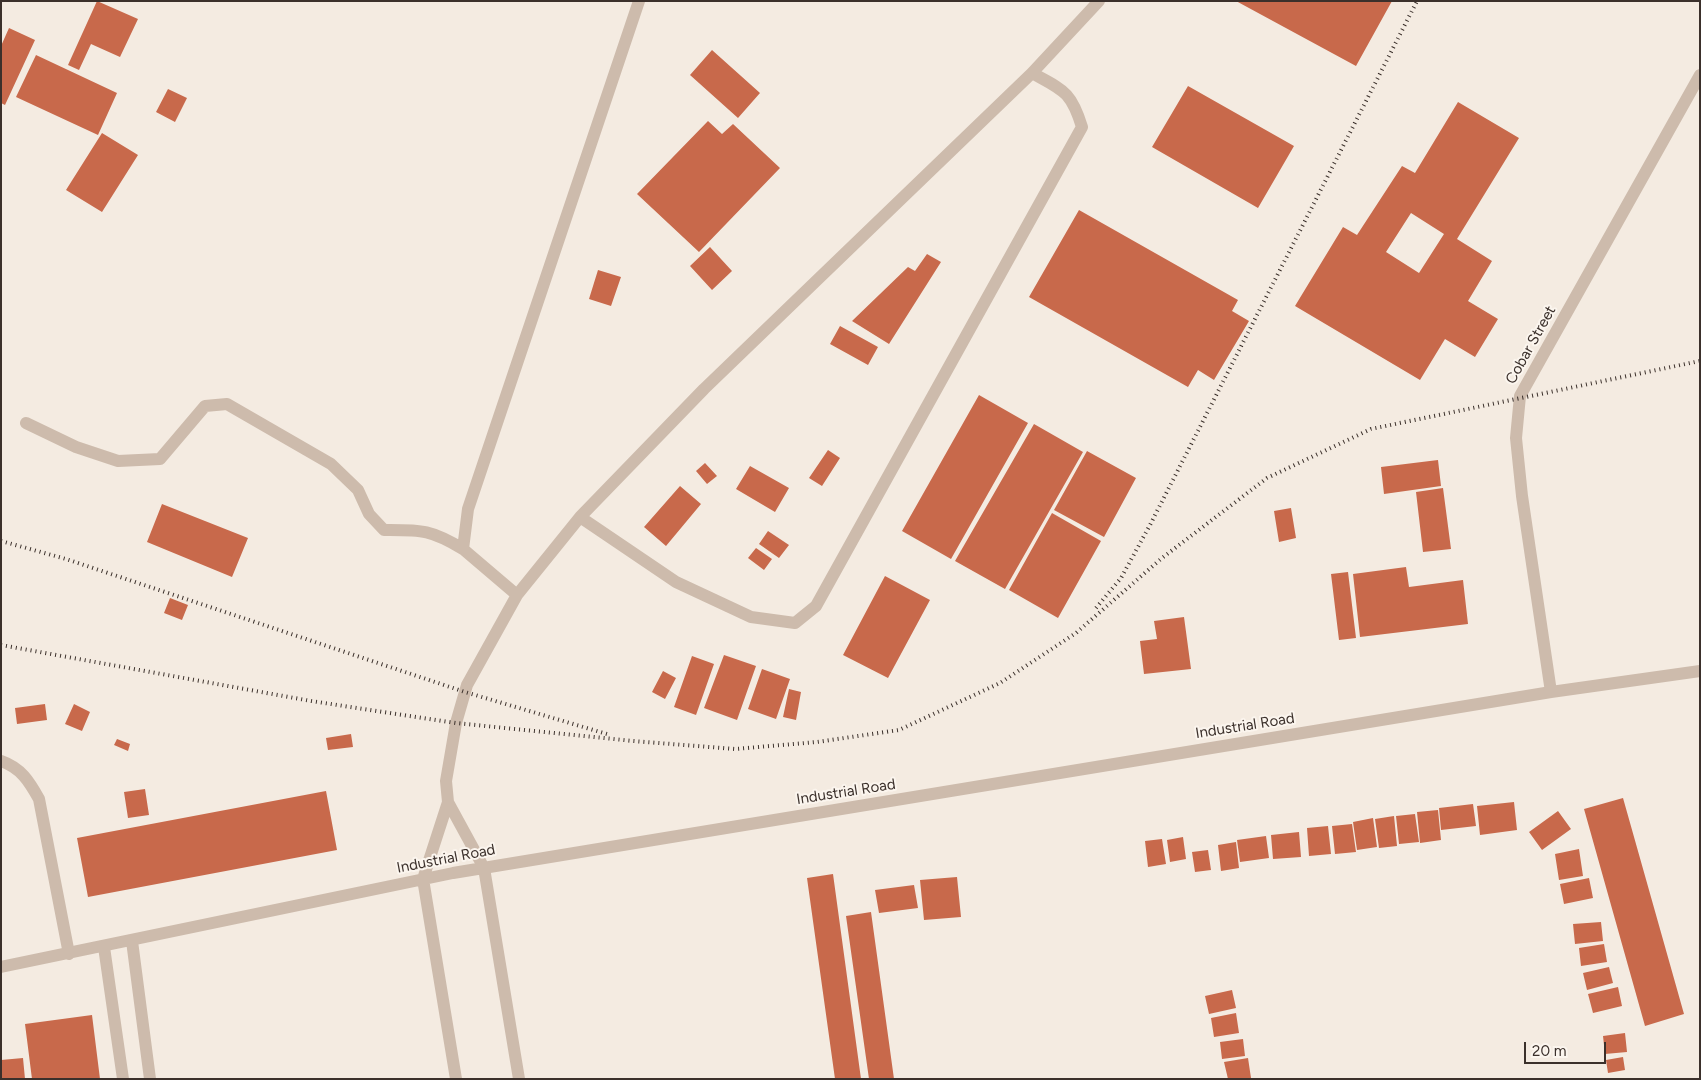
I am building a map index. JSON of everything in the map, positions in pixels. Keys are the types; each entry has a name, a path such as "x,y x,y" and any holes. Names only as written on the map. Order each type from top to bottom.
{"street":[{"path":"463,549 468,509 639,1"},
{"path":"519,1079 484,868 448,802 446,781 456,723 467,685 516,595 580,517 704,389 1032,73 1099,1"},
{"path":"580,517 676,582 751,617 795,623 816,606 1082,127 1075,106 1064,90 1032,73"},
{"name":"Cobar Street","path":"1551,692 1521,486 1516,438 1520,396 1700,75"},
{"path":"26,423 76,447 118,460 160,459 204,406 228,404 331,464 358,490 369,514 384,530 424,530 444,537 463,549 516,595"},
{"name":"Industrial Road","path":"1,968 484,868 1551,692 1700,671"},
{"path":"1,761 12,765 26,777 39,799 69,954"},
{"path":"448,802 423,880 456,1079"},
{"path":"132,941 150,1079"},
{"path":"104,947 123,1079"}],"building":[{"path":"97,1 138,19 120,57 91,44 79,70 68,65"},
{"path":"1236,1 1392,1 1356,66"},
{"path":"9,28 35,40 5,105 1,103 1,46"},
{"path":"712,50 760,93 738,118 690,75"},
{"path":"36,55 117,93 98,135 16,97"},
{"path":"1188,86 1294,146 1258,208 1152,147"},
{"path":"168,89 187,98 175,122 156,112"},
{"path":"1458,102 1519,138 1457,239 1492,261 1468,301 1498,319 1475,357 1445,339 1420,380 1295,306 1343,227 1357,235 1402,166 1415,173","holes":["1411,213 1444,234 1419,273 1386,252"]},
{"path":"708,121 722,134 733,124 780,168 699,252 637,194"},
{"path":"102,133 138,155 102,212 66,190"},
{"path":"1079,210 1238,300 1232,311 1249,321 1214,380 1198,370 1188,387 1029,297"},
{"path":"710,247 732,271 712,290 690,266"},
{"path":"927,254 941,262 889,344 852,321 908,267 915,271"},
{"path":"598,270 621,277 611,306 589,299"},
{"path":"840,326 878,347 868,365 830,344"},
{"path":"979,395 1028,423 951,559 902,531"},
{"path":"1034,424 1083,452 1005,589 955,561"},
{"path":"828,450 840,458 822,486 809,478"},
{"path":"1087,451 1136,478 1104,537 1054,510"},
{"path":"1438,460 1441,486 1384,494 1381,467"},
{"path":"705,463 717,476 707,484 696,471"},
{"path":"750,466 789,488 775,512 736,489"},
{"path":"680,486 701,504 666,546 644,527"},
{"path":"1443,488 1451,549 1423,552 1416,492"},
{"path":"162,504 248,538 232,577 147,542"},
{"path":"1291,508 1296,538 1279,542 1274,511"},
{"path":"1052,513 1101,541 1058,618 1009,590"},
{"path":"768,531 789,545 779,558 759,544"},
{"path":"756,548 772,559 764,570 748,558"},
{"path":"1406,567 1409,587 1463,580 1468,624 1360,637 1353,574"},
{"path":"1348,572 1356,638 1339,640 1331,574"},
{"path":"885,576 930,600 888,678 843,655"},
{"path":"170,598 188,605 182,620 164,613"},
{"path":"1184,617 1191,669 1144,674 1140,641 1157,639 1154,621"},
{"path":"724,655 756,666 737,720 704,708"},
{"path":"692,656 714,664 696,715 674,707"},
{"path":"762,669 790,679 776,719 748,709"},
{"path":"663,671 676,678 665,699 652,692"},
{"path":"789,689 801,692 796,720 783,717"},
{"path":"45,704 47,720 17,724 15,708"},
{"path":"74,704 90,712 82,731 65,724"},
{"path":"351,734 353,747 328,750 326,738"},
{"path":"117,739 130,744 128,751 114,745"},
{"path":"145,789 149,815 128,818 124,792"},
{"path":"326,791 337,850 88,897 77,838"},
{"path":"1623,798 1684,1014 1645,1026 1584,809"},
{"path":"1514,802 1517,830 1480,835 1477,806"},
{"path":"1473,804 1476,826 1441,830 1439,808"},
{"path":"1438,810 1441,840 1420,843 1417,812"},
{"path":"1558,811 1571,829 1542,850 1529,832"},
{"path":"1415,814 1419,842 1399,844 1396,816"},
{"path":"1394,816 1397,846 1379,848 1375,819"},
{"path":"1373,818 1377,847 1357,850 1353,822"},
{"path":"1352,824 1356,852 1335,854 1332,826"},
{"path":"1328,826 1331,854 1309,856 1307,828"},
{"path":"1299,832 1301,857 1273,859 1271,835"},
{"path":"1266,836 1269,858 1240,862 1237,840"},
{"path":"1183,837 1186,859 1170,862 1167,840"},
{"path":"1162,839 1166,864 1148,867 1145,841"},
{"path":"1236,842 1239,868 1221,871 1218,845"},
{"path":"1579,849 1583,876 1559,880 1555,854"},
{"path":"1208,850 1211,870 1195,872 1192,852"},
{"path":"833,874 861,1079 835,1079 807,878"},
{"path":"957,877 961,917 924,920 920,880"},
{"path":"1589,878 1593,898 1564,904 1560,884"},
{"path":"914,885 918,908 879,913 875,890"},
{"path":"871,912 894,1079 869,1079 846,916"},
{"path":"1601,922 1603,941 1575,944 1573,924"},
{"path":"1604,944 1607,962 1581,966 1579,948"},
{"path":"1609,967 1613,983 1587,990 1583,973"},
{"path":"1618,987 1622,1006 1593,1013 1588,994"},
{"path":"1232,990 1236,1008 1209,1014 1205,996"},
{"path":"1236,1013 1239,1033 1214,1037 1211,1018"},
{"path":"92,1015 100,1079 32,1079 25,1024"},
{"path":"1625,1033 1627,1052 1605,1054 1603,1036"},
{"path":"1243,1039 1245,1056 1222,1059 1220,1042"},
{"path":"1623,1057 1625,1070 1608,1073 1606,1060"},
{"path":"23,1058 25,1079 1,1079 1,1060"},
{"path":"1248,1058 1251,1078 1228,1079 1224,1062"}],"railway":[{"path":"1096,608 1121,578 1150,525 1417,1"},
{"path":"1,645 311,701 456,723 633,741 735,749 817,742 899,730 1000,683 1076,633 1162,558 1267,478 1371,429 1700,361"},
{"path":"1,541 66,559 465,692 607,734"}]}
